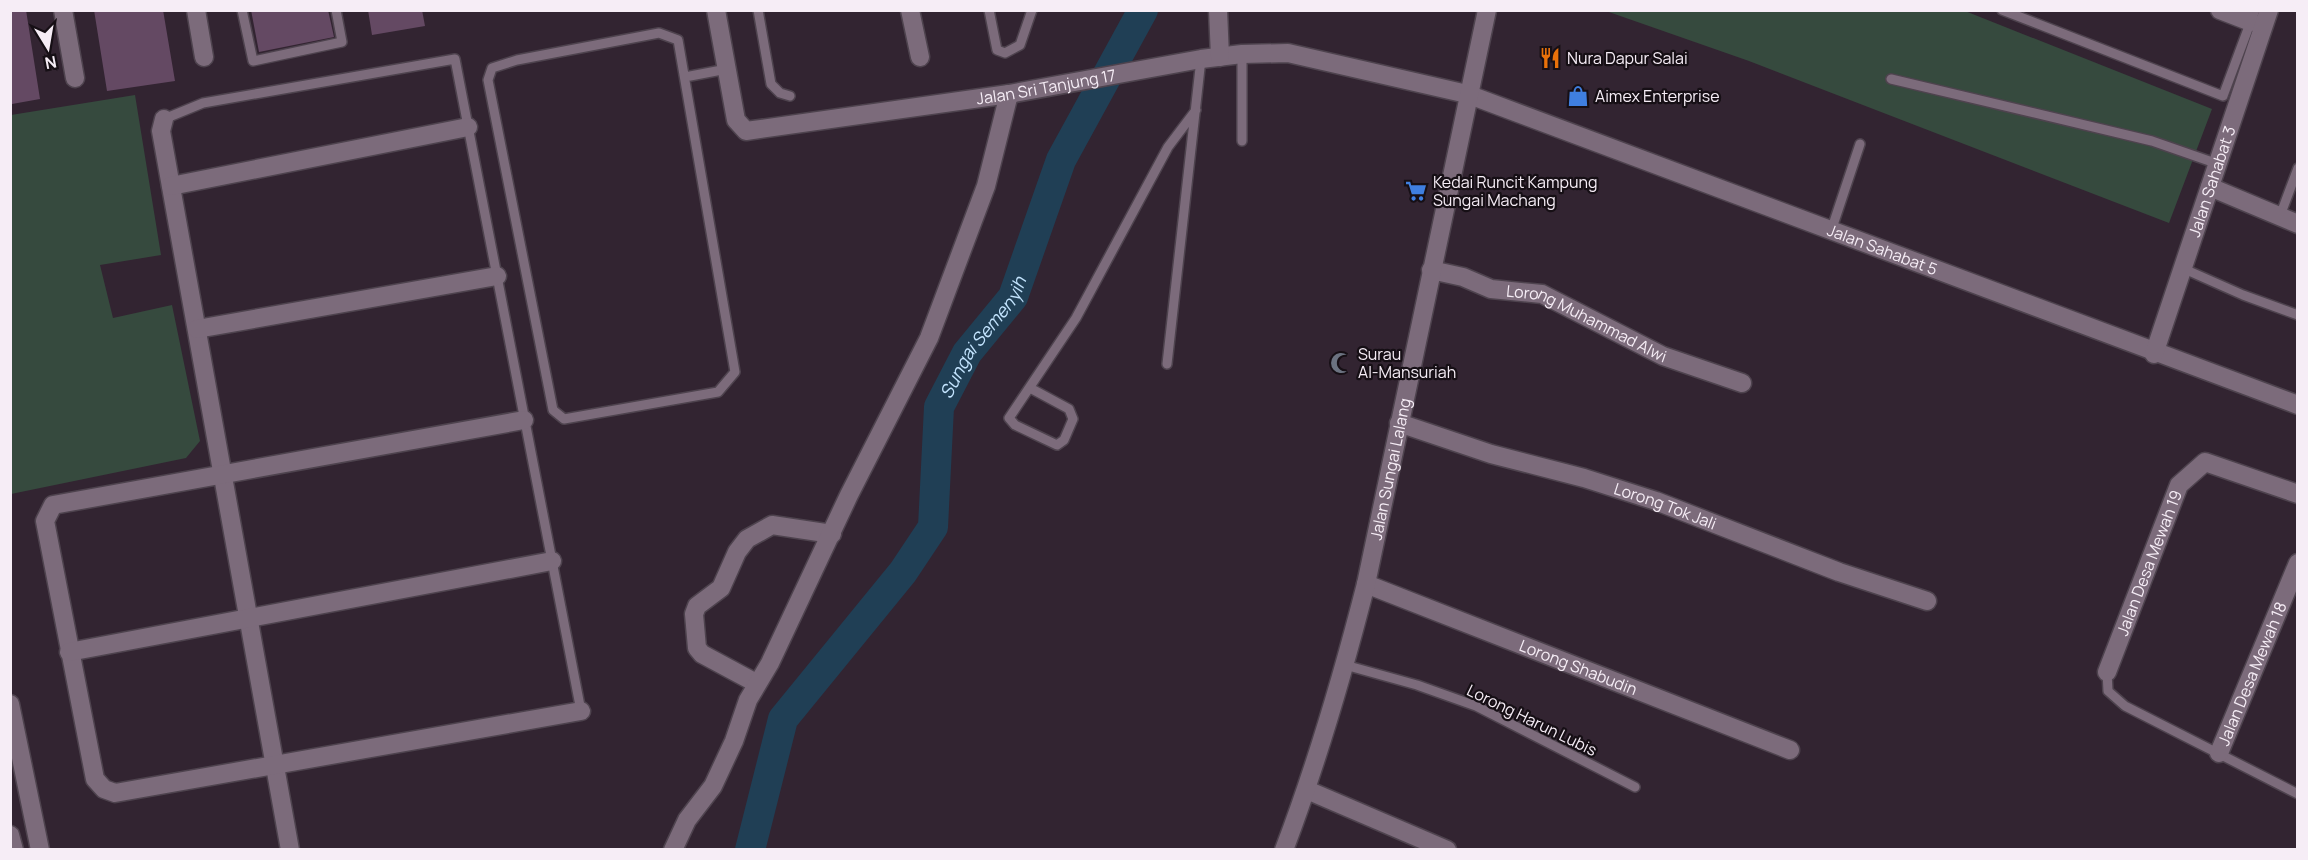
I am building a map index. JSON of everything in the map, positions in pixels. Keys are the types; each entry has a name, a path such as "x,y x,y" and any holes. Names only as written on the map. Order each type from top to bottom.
{"street":[{"path":"63,10 75,78"},
{"path":"196,10 204,57"},
{"name":"Jalan Sri Tanjung 17","path":"716,10 736,120 746,131 1009,94 1201,59 1242,54 1288,53 1467,94"},
{"path":"910,10 920,57"},
{"path":"1218,10 1220,57"},
{"name":"Jalan Sungai Lalang","path":"1284,849 1307,790 1345,665 1366,584 1467,94 1487,10"},
{"path":"2220,10 2253,16"},
{"name":"Jalan Sahabat 3","path":"2154,354 2269,10"},
{"path":"673,849 687,820 713,786 734,741 756,682 770,663 933,328 986,186 1009,94"},
{"name":"Jalan Sahabat 5","path":"1467,94 2154,354 2298,405"},
{"path":"164,119 161,131 290,849"},
{"path":"171,186 468,127"},
{"path":"2210,187 2298,224"},
{"name":"Lorong Muhammad Alwi","path":"1431,270 1463,277 1491,289 1542,294 1664,356 1742,383"},
{"path":"197,330 496,276"},
{"path":"524,420 53,505 45,521 69,652 95,779 105,789 115,793 581,711"},
{"name":"Lorong Tok Jali","path":"1400,423 1491,454 1584,478 1656,501 1839,572 1927,601"},
{"name":"Jalan Desa Mewah 19","path":"2107,672 2179,485 2205,462 2298,494"},
{"path":"756,682 702,654 697,648 694,614 697,606 721,588 737,552 747,539 772,525 832,534"},
{"path":"69,652 552,561"},
{"name":"Jalan Desa Mewah 18","path":"2219,753 2298,563"},
{"name":"Lorong Shabudin","path":"1366,584 1790,750"},
{"path":"10,704 40,849"},
{"path":"1307,790 1447,849"},
{"path":"10,835 14,849"}],"lane":[{"path":"242,10 253,61 342,42 336,10"},
{"path":"758,10 771,84 780,93 790,96"},
{"path":"989,10 997,50 1005,53 1014,51 1020,45 1032,10"},
{"path":"2002,10 2223,96 2253,16"},
{"path":"659,33 678,40 685,77 735,372 718,392 564,419 554,410 488,80 492,68 517,60 659,33"},
{"path":"1242,54 1242,141"},
{"path":"164,119 203,103 455,59 581,711"},
{"path":"1167,364 1201,59"},
{"path":"685,77 727,69"},
{"path":"1891,79 2152,141 2218,164"},
{"path":"1030,388 1070,409 1073,419 1064,440 1057,445 1015,425 1009,418 1076,318 1168,147 1196,110"},
{"path":"1831,231 1860,144"},
{"path":"2280,216 2298,168"},
{"path":"2182,268 2242,295 2298,315"},
{"name":"Lorong Harun Lubis","path":"1345,665 1418,685 1476,706 1635,787"},
{"path":"2107,672 2108,691 2125,706 2298,794"}],"green space":[{"path":"1606,11 1965,11 2212,109 2169,223 1749,61"},
{"path":"135,95 161,255 100,265 113,318 172,305 200,441 186,458 11,494 11,115"}],"building":[{"path":"10,10 26,10 40,99 12,104"},
{"path":"94,10 163,10 175,81 107,91"},
{"path":"251,10 328,10 334,37 259,52"},
{"path":"368,10 422,10 425,26 372,35"}],"waterway":[{"name":"Sungai Semenyih","path":"750,850 783,719 903,572 933,527 939,407 967,353 1013,297 1061,160 1143,10"}],"place":[{"name":"Nura Dapur Salai","path":"1550,58"},
{"name":"Aimex Enterprise","path":"1578,96"},
{"name":"Kedai Runcit Kampung Sungai Machang","path":"1416,191"},
{"name":"Surau Al-Mansuriah","path":"1341,363"}]}
